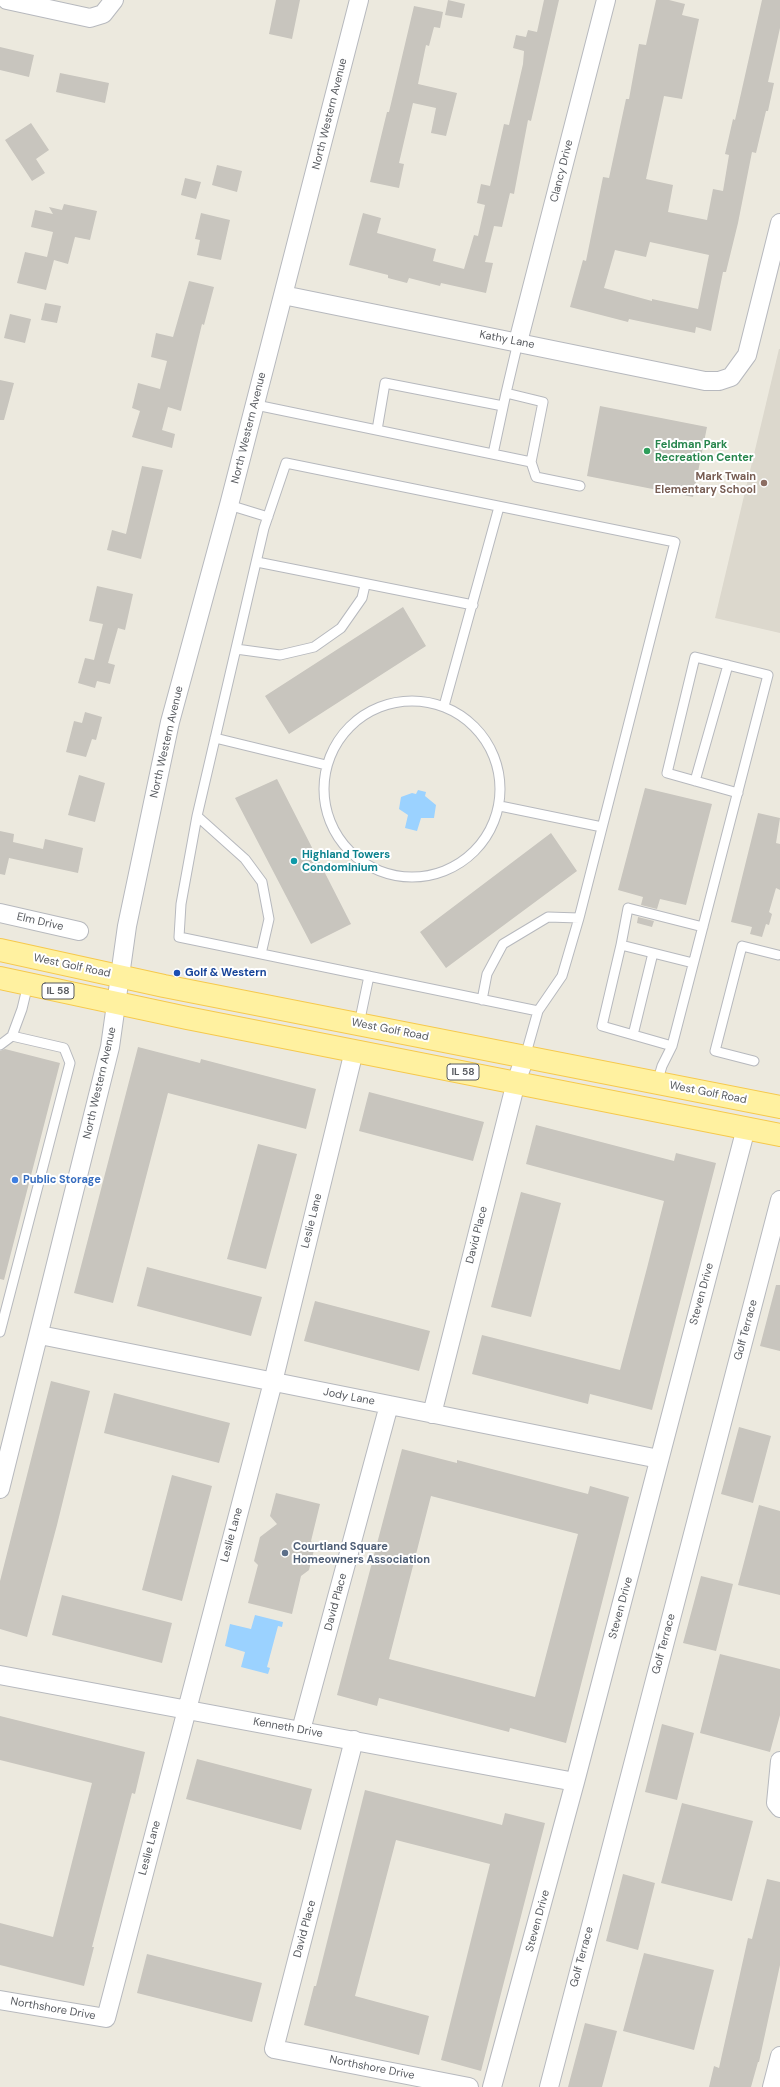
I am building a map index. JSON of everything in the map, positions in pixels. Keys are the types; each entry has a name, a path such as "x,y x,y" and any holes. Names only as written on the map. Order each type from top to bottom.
{"main road":[{"name":"West Golf Road","path":"0,950 120,976 780,1107"},
{"name":"IL 58","path":"0,978 354,1051 780,1135"}],"street":[{"path":"7,0 90,18 108,7"},
{"name":"North Western Avenue","path":"0,1489 40,1335 110,1047 127,926 170,722 230,505 359,0"},
{"name":"Clancy Drive","path":"518,342 606,0"},
{"path":"776,257 780,224"},
{"name":"Kathy Lane","path":"283,295 705,381 719,381 731,377 747,355 776,257"},
{"name":"Elm Drive","path":"0,913 79,931"},
{"name":"Leslie Lane","path":"106,2018 273,1382 354,1051"},
{"name":"David Place","path":"432,1414 516,1082 525,1057"},
{"name":"Steven Drive","path":"492,2087 575,1782 746,1128"},
{"name":"Golf Terrace","path":"548,2087 780,1200"},
{"name":"Jody Lane","path":"40,1335 659,1459"},
{"name":"David Place","path":"301,1730 389,1405"},
{"name":"Kenneth Drive","path":"0,1675 575,1782"},
{"name":"David Place","path":"274,2049 354,1740"},
{"path":"780,1761 776,1804 780,1808"},
{"name":"Northshore Drive","path":"0,2000 106,2018"},
{"name":"Northshore Drive","path":"274,2049 470,2087"},
{"path":"772,2087 780,2056"}],"lane":[{"path":"493,454 518,342"},
{"path":"377,430 385,383 503,406"},
{"path":"506,393 543,402 531,462 536,477 580,486"},
{"path":"256,405 531,462"},
{"path":"525,1057 538,1011 562,976 579,918 675,542 286,463 268,517 256,562 197,816 181,904 179,937 538,1011"},
{"path":"230,505 268,517"},
{"path":"444,706 473,605 498,507"},
{"path":"256,562 365,585 473,605"},
{"path":"236,649 280,655 314,647 341,628 362,598 365,585"},
{"path":"657,1083 662,1066 672,1046 738,793 768,675 695,657 666,773 738,793"},
{"path":"695,781 728,665"},
{"path":"415,700 444,706 462,715 480,731 499,762 501,790 500,806 490,833 472,855 466,859 448,870 420,878 392,876 366,865 344,846 329,822 323,794 326,765 339,739 359,718 366,714 386,704 415,700"},
{"path":"215,738 326,765"},
{"path":"500,806 602,827"},
{"path":"197,816 245,859 262,882 269,919 261,954"},
{"path":"672,1046 602,1026 628,908 703,927"},
{"path":"482,1000 487,974 504,944 548,917 579,918"},
{"path":"621,945 693,964"},
{"path":"754,1061 715,1051 742,946 778,955"},
{"path":"633,1035 653,953"},
{"path":"359,1024 368,976"},
{"path":"0,1045 12,1036 22,1009 28,984"},
{"path":"0,1332 70,1063 64,1048 12,1036"}],"shaded area":[{"name":"Mark Twain Elementary School","path":"780,349 780,633 715,618"}],"water":[{"path":"418,790 426,792 425,796 436,805 434,818 421,818 417,831 405,828 408,815 399,809 401,797 412,793 416,794"},
{"path":"255,1615 283,1622 282,1627 278,1626 267,1667 270,1668 268,1674 241,1667 245,1652 225,1646 230,1624 251,1629"}],"building":[{"path":"276,0 300,0 292,39 269,34"},
{"path":"448,0 465,4 462,18 445,15"},
{"path":"544,0 559,0 531,121 528,120 514,194 510,193 502,227 494,226 485,262 493,263 486,293 441,283 440,286 409,278 407,283 388,278 388,275 349,265 363,213 381,218 377,233 436,249 433,261 464,269 474,235 478,236 485,205 477,203 481,184 490,186 504,124 509,125 523,64 524,51 513,48 516,35 526,37 528,30 537,32"},
{"path":"656,0 669,0 685,4 682,15 699,19 682,99 664,96 646,179 673,185 668,212 707,220 713,189 723,191 729,155 725,154 733,119 735,120 762,0 780,0 780,28 768,82 774,83 756,153 752,152 738,223 726,272 723,272 711,331 696,327 695,333 629,319 628,322 570,307 583,260 586,261 603,177 609,178 626,99 629,99 639,44 646,45","holes":["650,242 709,255 698,309 652,299 652,301 604,288 615,250 646,257"]},
{"path":"414,6 443,12 440,28 434,27 429,46 426,45 418,84 457,93 446,136 431,133 436,108 413,103 399,163 404,164 399,188 370,182 387,112 389,112"},
{"path":"0,47 34,55 29,77 0,70"},
{"path":"60,73 109,83 105,103 56,92"},
{"path":"31,123 49,150 36,159 45,173 32,181 5,140"},
{"path":"217,165 242,171 237,192 212,185"},
{"path":"185,178 201,182 196,199 181,195"},
{"path":"64,204 97,211 90,240 75,237 68,264 54,260 46,290 17,283 25,252 47,257 53,232 31,227 35,210 53,214 49,207 62,210"},
{"path":"201,213 230,220 221,260 197,255 200,240 195,239"},
{"path":"189,281 214,287 204,325 202,324 181,411 168,407 162,430 175,434 172,448 132,437 140,411 132,408 138,383 160,389 167,361 151,357 156,333 173,337"},
{"path":"45,303 61,306 57,323 41,320"},
{"path":"10,314 31,319 25,343 4,338"},
{"path":"0,380 14,383 4,420 0,420"},
{"name":"Feldman Park Recreation Center","path":"600,406 707,427 693,497 587,476"},
{"path":"142,466 163,470 141,559 107,550 112,530 126,534"},
{"path":"97,586 133,594 125,630 118,628 108,663 115,665 110,684 97,681 95,688 78,683 85,658 94,660 103,624 89,621"},
{"path":"403,607 426,646 289,734 265,696"},
{"path":"85,712 102,717 96,740 92,739 86,757 66,752 74,721 82,723"},
{"path":"79,775 105,783 95,822 68,815"},
{"name":"Highland Towers Condominium","path":"277,779 351,924 311,944 235,798"},
{"path":"645,788 712,804 686,905 660,899 657,909 641,905 643,897 618,890"},
{"path":"758,813 780,818 776,843 780,844 780,890 776,888 769,912 772,914 769,925 766,924 762,937 750,934 752,927 731,922"},
{"path":"0,831 14,834 13,842 43,849 45,839 83,848 78,873 9,858 5,875 0,874"},
{"path":"551,833 577,871 446,968 420,932"},
{"path":"638,917 654,921 652,927 637,923"},
{"path":"138,1047 200,1063 201,1059 316,1089 306,1129 168,1093 113,1303 74,1293"},
{"name":"Public Storage","path":"5,1049 60,1063 4,1280 0,1279 0,1051"},
{"path":"369,1092 484,1122 473,1161 359,1131"},
{"path":"536,1125 674,1161 676,1153 716,1163 652,1410 590,1394 588,1404 472,1374 482,1335 620,1370 647,1268 664,1201 526,1164"},
{"path":"258,1144 297,1154 266,1269 227,1259"},
{"path":"521,1192 561,1203 531,1317 491,1307"},
{"path":"147,1267 262,1297 251,1336 137,1306"},
{"path":"776,1285 780,1285 780,1351 760,1346"},
{"path":"315,1301 430,1331 419,1371 304,1341"},
{"path":"51,1381 90,1391 57,1525 27,1637 0,1629 0,1581"},
{"path":"114,1393 230,1423 219,1463 104,1433"},
{"path":"739,1427 771,1436 753,1503 721,1494"},
{"path":"402,1449 457,1463 457,1460 588,1494 590,1486 629,1497 566,1743 510,1728 509,1732 379,1698 377,1706 337,1695","holes":["431,1496 578,1534 535,1697 389,1659"]},
{"path":"172,1475 212,1486 182,1601 142,1590"},
{"name":"Courtland Square Homeowners Association","path":"276,1493 320,1504 311,1541 315,1546 309,1570 301,1576 292,1614 248,1603 258,1565 254,1561 260,1537 277,1524 270,1516"},
{"path":"759,1505 780,1511 780,1595 738,1585"},
{"path":"701,1576 733,1584 716,1651 683,1643"},
{"path":"62,1595 172,1623 162,1663 52,1635"},
{"path":"720,1654 780,1669 780,1715 770,1752 700,1733"},
{"path":"0,1716 145,1752 135,1794 132,1793 92,1947 94,1947 84,1986 0,1965 0,1923 53,1937 92,1783 0,1760"},
{"path":"662,1724 694,1733 677,1800 645,1792"},
{"path":"197,1759 312,1789 301,1830 186,1799"},
{"path":"365,1790 502,1825 505,1813 545,1823 481,2071 441,2060 490,1864 396,1840 355,1996 429,2016 419,2055 304,2025 314,1986 316,1986"},
{"path":"682,1803 753,1821 732,1901 661,1883"},
{"path":"623,1874 655,1883 638,1950 606,1941"},
{"path":"767,1879 780,1882 780,1965 759,2062 751,2087 709,2087 714,2066 719,2068 748,1938 752,1939"},
{"path":"644,1953 714,1970 694,2050 623,2031"},
{"path":"147,1954 262,1983 252,2022 137,1993"},
{"path":"585,2023 617,2031 602,2087 568,2087"}],"place":[{"name":"Feldman Park Recreation Center","path":"647,451"},
{"name":"Mark Twain Elementary School","path":"764,483"},
{"name":"Highland Towers Condominium","path":"294,861"},
{"name":"Golf & Western","path":"177,973"},
{"name":"Public Storage","path":"15,1180"},
{"name":"Courtland Square Homeowners Association","path":"285,1553"}]}
